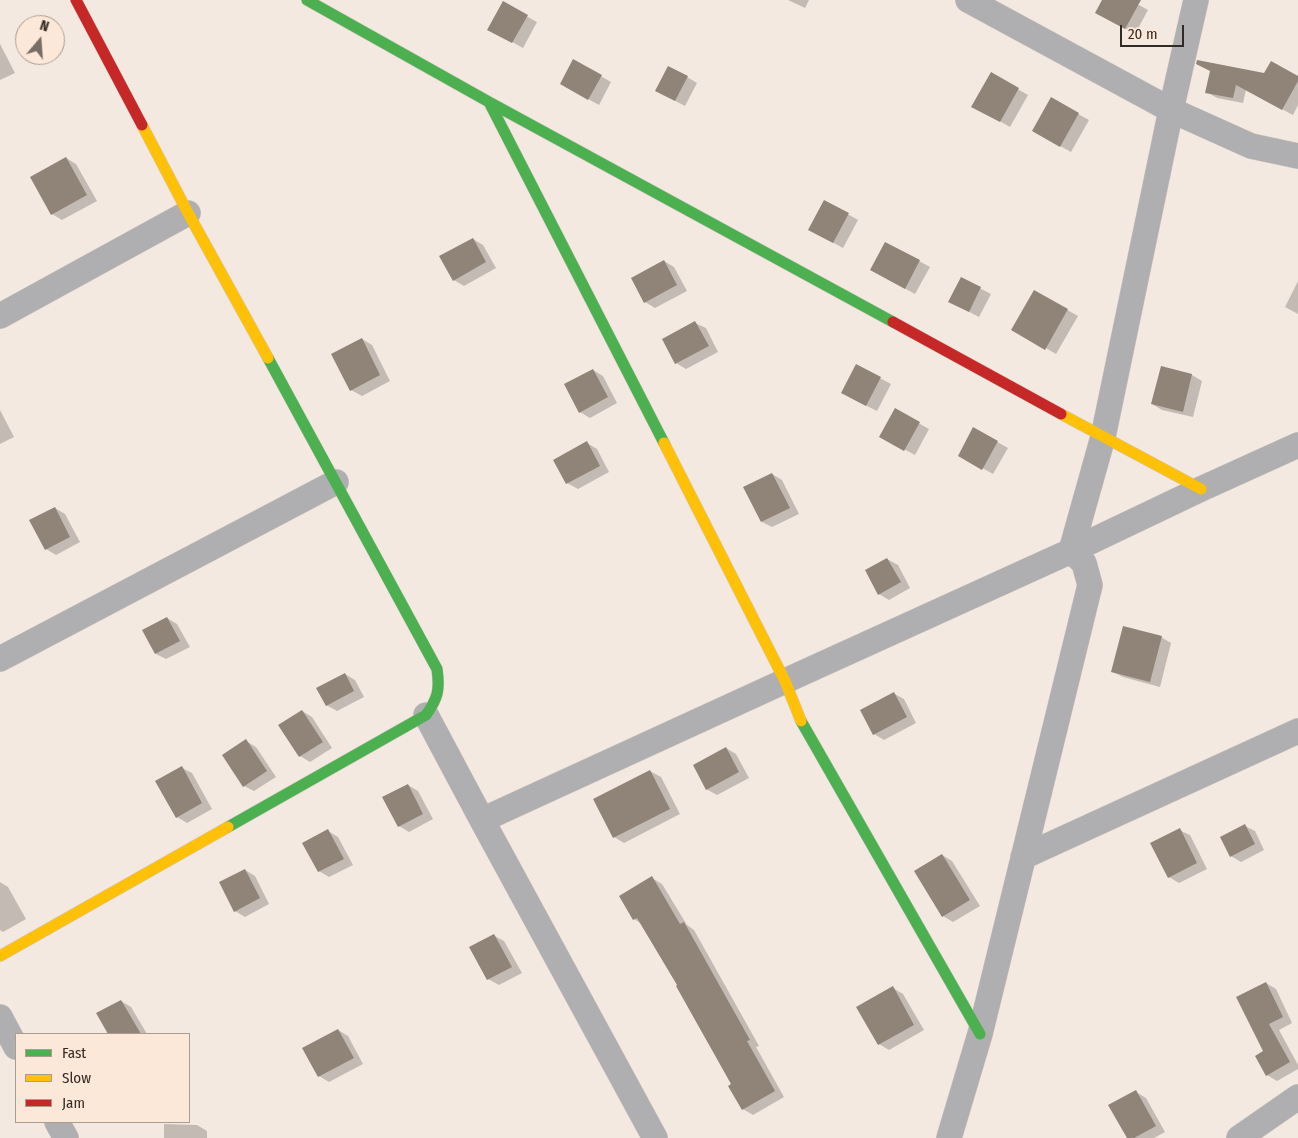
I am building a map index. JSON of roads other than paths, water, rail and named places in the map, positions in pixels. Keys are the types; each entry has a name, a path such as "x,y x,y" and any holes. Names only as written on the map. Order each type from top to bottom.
{"street":[{"path":"0,956 426,715 436,701 440,686 437,668 188,213 76,0"},
{"path":"307,0 489,102 1103,438 1201,489"},
{"path":"968,0 1171,110 1251,146 1298,156"},
{"path":"1071,551 1103,438 1171,110 1196,0"},
{"path":"489,102 785,680 798,716 980,1034"},
{"path":"0,316 188,213"},
{"path":"482,820 1071,551 1298,445"},
{"path":"0,659 336,482"},
{"path":"949,1138 980,1034 1090,586 1084,563 1071,551"},
{"path":"426,715 655,1138"},
{"path":"1024,857 1298,731"},
{"path":"0,1017 15,1045"},
{"path":"1239,1138 1298,1097"},
{"path":"58,1123 66,1138"}]}
